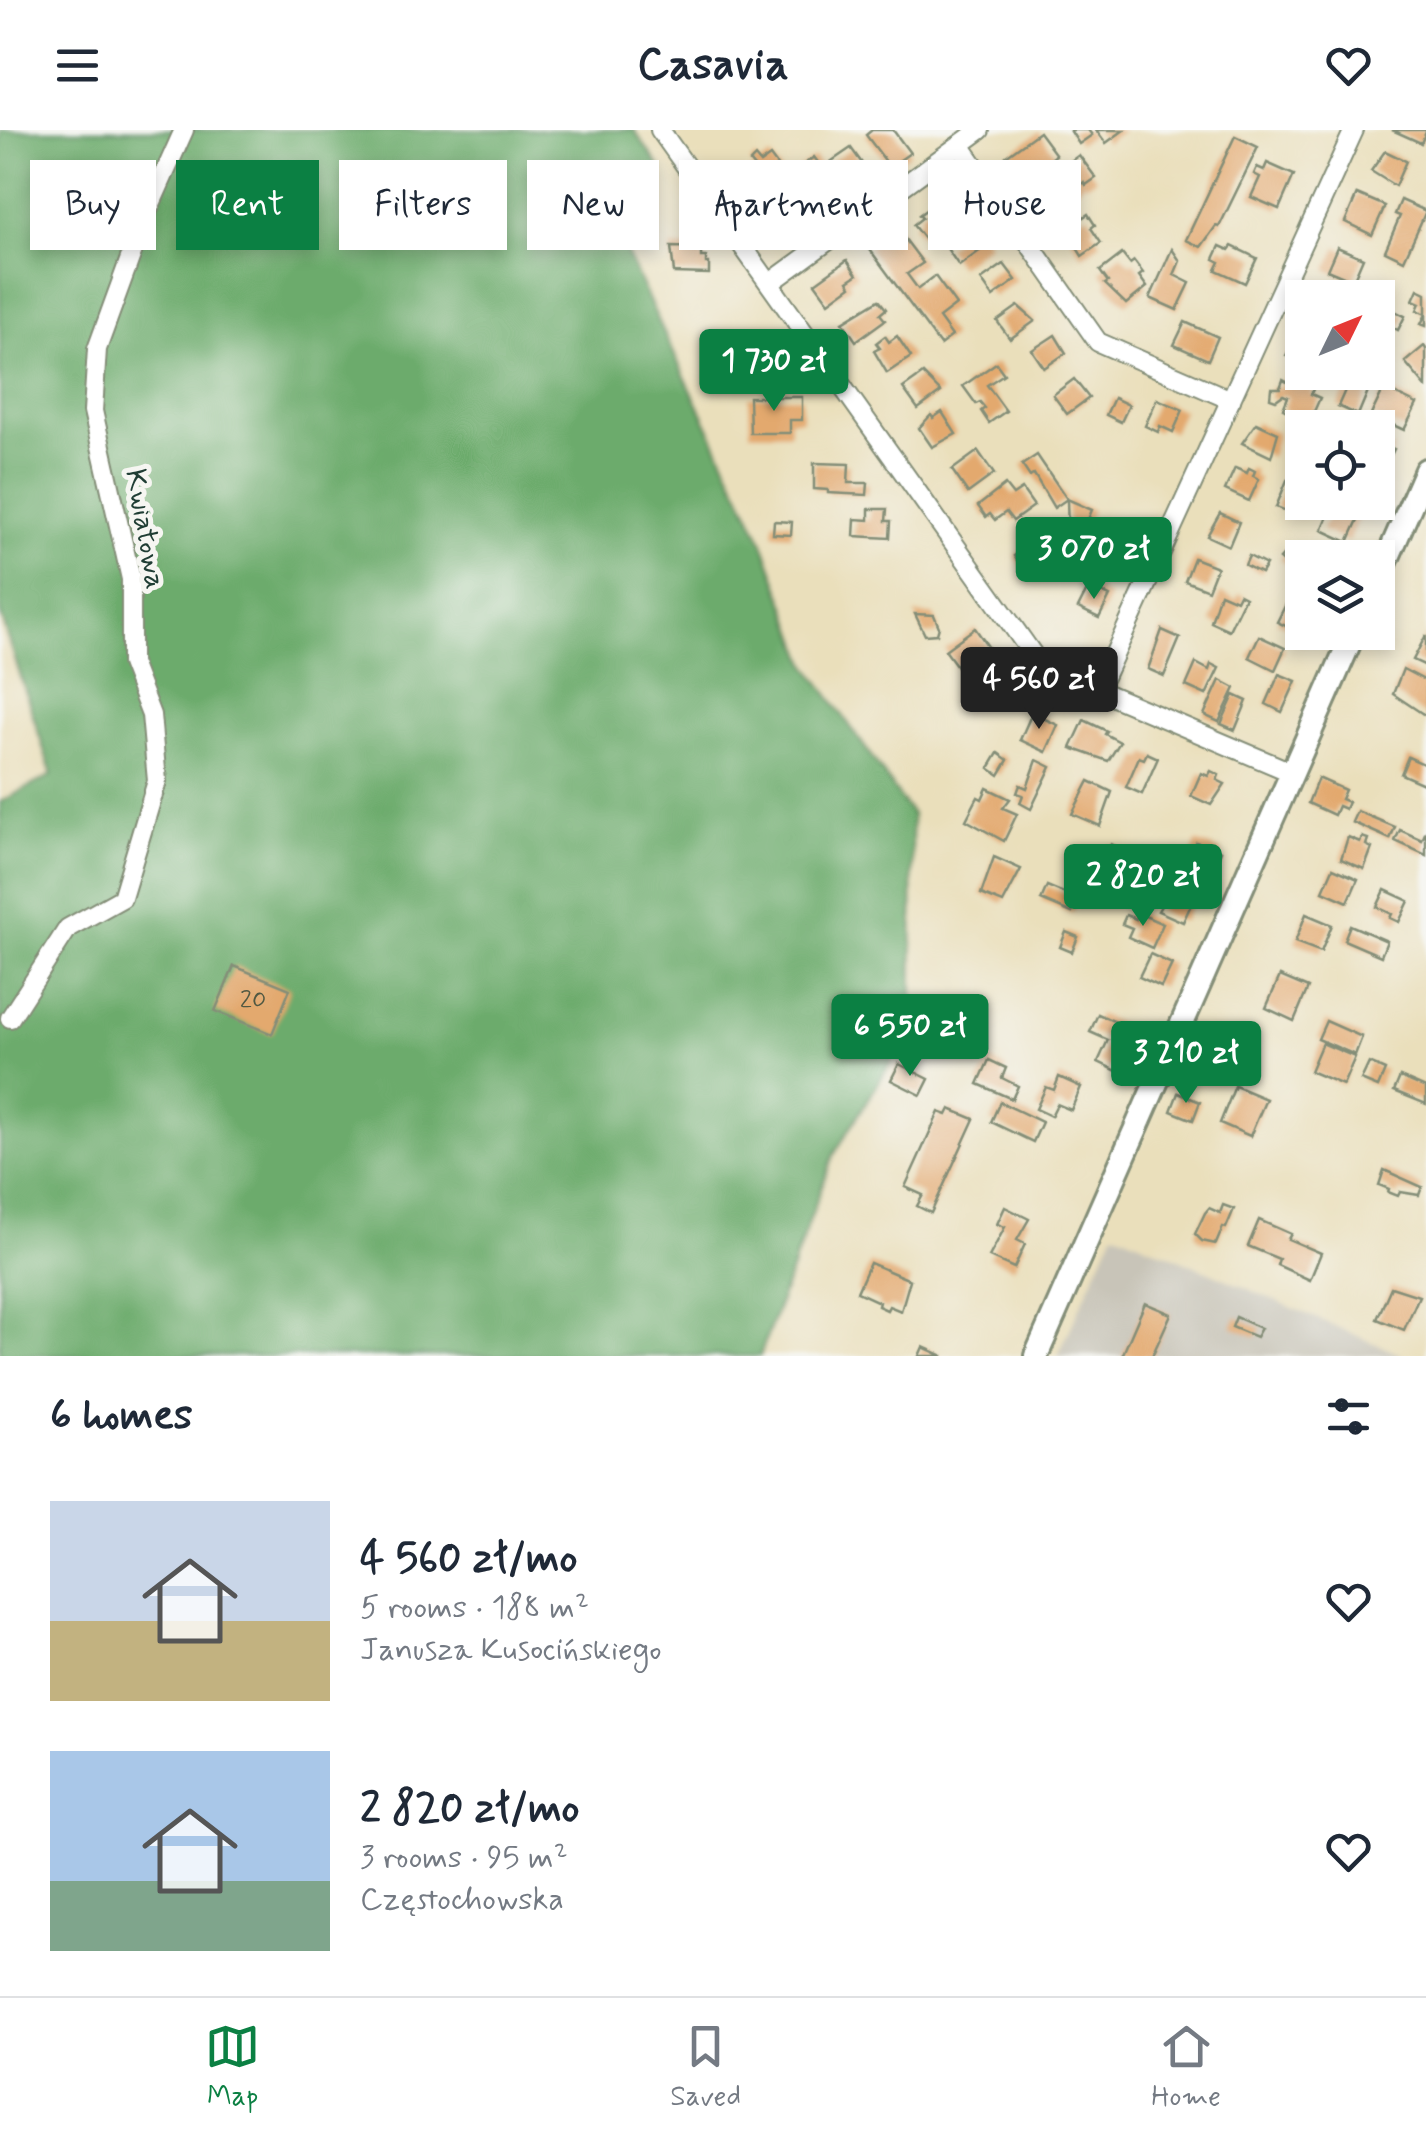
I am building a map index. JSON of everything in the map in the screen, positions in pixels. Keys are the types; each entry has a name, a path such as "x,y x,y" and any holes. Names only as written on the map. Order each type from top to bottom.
{"main road":[{"path":"1395,541 1426,470"},
{"path":"1036,1356 1346,650"}],"street":[{"name":"Kwiatowa","path":"10,1018 68,928 122,898 157,781 152,715 131,663 131,579 93,412 97,349 145,216 184,130"},
{"path":"660,130 1041,666 1293,773"},
{"path":"770,283 980,130"},
{"path":"1099,688 1354,130"},
{"path":"960,145 1098,342 1231,400"}],"shaded area":[{"path":"1114,1231 1404,1356 1058,1356"}],"green space":[{"path":"0,130 634,130 655,160 527,160 527,250 625,250 762,540 807,664 912,815 913,1027 833,1156 760,1356 0,1356 0,802 52,775 0,612"}],"building":[{"path":"872,130 893,130 910,153 900,160 885,160 866,135"},
{"path":"1070,130 1088,130 1092,135 1079,144"},
{"path":"1096,130 1124,130 1106,143"},
{"path":"1392,130 1426,130 1426,132 1421,143"},
{"path":"1039,132 1056,155 1050,160 1009,160 1006,156"},
{"path":"1235,136 1258,147 1219,227 1201,247 1186,240"},
{"path":"851,148 860,160 833,160"},
{"path":"1385,151 1406,161 1395,186 1371,171"},
{"path":"1079,155 1096,178 1081,185 1081,160 1072,160"},
{"path":"1267,163 1294,175 1279,209 1251,197 1260,177 1254,174 1257,167 1264,170"},
{"path":"1357,194 1385,206 1372,235 1345,222"},
{"path":"1401,200 1426,211 1404,260 1385,251 1400,216 1395,214"},
{"path":"928,208 925,240 913,225 922,218 919,215"},
{"path":"1088,214 1101,243 1082,256 1078,250 1081,216"},
{"path":"908,243 923,263 907,274 918,289 935,276 956,305 939,318 952,336 940,345 870,250 908,250"},
{"path":"1220,246 1229,250 1232,246 1257,258 1245,283 1216,270 1220,262 1214,259"},
{"path":"671,247 701,250 701,257 709,263 709,274 674,273"},
{"path":"1337,247 1363,258 1353,280 1327,270"},
{"path":"1172,249 1180,261 1174,275 1190,283 1177,310 1150,298"},
{"path":"948,250 981,250 959,266"},
{"path":"1122,254 1130,264 1134,261 1147,287 1126,304 1105,284 1108,282 1100,271"},
{"path":"847,260 857,275 848,281 851,286 829,302 815,283"},
{"path":"1004,264 1016,280 993,297 981,280"},
{"path":"1418,289 1426,293 1426,314 1417,310 1420,303 1413,300"},
{"path":"879,300 886,309 880,314 885,320 856,341 843,322"},
{"path":"1018,306 1035,321 1010,339 997,321"},
{"path":"1395,311 1405,316 1398,330 1395,328"},
{"path":"1185,322 1218,337 1208,360 1174,345"},
{"path":"1055,335 1066,353 1044,368 1032,350"},
{"path":"885,336 889,342 897,336 911,357 887,373 874,351 880,348 876,343"},
{"path":"1424,346 1426,349 1426,387 1405,362"},
{"path":"743,358 782,360 778,382 742,381"},
{"path":"996,363 1004,374 987,385 1006,411 989,423 981,411 985,408 980,402 976,404 963,386"},
{"path":"923,374 941,392 918,409 903,388"},
{"path":"1074,379 1089,398 1067,414 1053,395"},
{"path":"1283,380 1285,390 1313,390 1311,394 1320,398 1315,410 1285,410 1283,409 1288,397 1270,398 1271,388 1280,388"},
{"path":"1345,390 1368,390 1360,410 1338,406"},
{"path":"1383,390 1417,404 1404,430 1395,426 1395,410 1373,410"},
{"path":"749,397 802,397 802,420 790,420 790,433 750,433"},
{"path":"1114,398 1129,405 1121,422 1106,415"},
{"path":"1157,399 1183,410 1173,432 1160,426 1158,432 1145,426"},
{"path":"942,412 956,434 932,447 919,428 931,415 933,418"},
{"path":"1256,423 1278,433 1271,457 1242,443"},
{"path":"978,451 994,474 968,493 952,470"},
{"path":"1037,455 1067,499 1054,508 1034,474 1030,477 1022,465"},
{"path":"814,463 849,464 848,483 868,483 867,495 814,489"},
{"path":"1235,468 1247,473 1249,468 1259,479 1249,501 1225,490"},
{"path":"1005,485 1013,495 1022,489 1034,506 1013,521 1006,512 995,520 990,514 986,517 978,506"},
{"path":"1285,485 1285,510 1276,507"},
{"path":"1067,499 1092,510 1084,529 1068,531"},
{"path":"869,509 887,509 890,538 854,536 855,519 869,520"},
{"path":"1220,513 1239,522 1229,546 1207,536"},
{"path":"1326,520 1358,520 1349,540 1322,530"},
{"path":"774,521 792,522 791,535 773,534"},
{"path":"1100,532 1132,546 1125,571 1089,555"},
{"path":"1033,541 1048,562 1040,574 1037,570 1028,576 1014,556"},
{"path":"1249,556 1266,565 1261,573 1245,565"},
{"path":"1194,558 1217,567 1208,590 1185,581"},
{"path":"1089,586 1110,596 1099,618 1078,608"},
{"path":"1220,593 1236,600 1239,594 1245,597 1229,630 1211,622"},
{"path":"1285,606 1285,626 1277,622"},
{"path":"915,614 934,615 939,627 937,634 925,635"},
{"path":"975,628 989,648 982,653 990,664 967,680 945,650"},
{"path":"1162,630 1180,638 1164,676 1148,669"},
{"path":"1426,635 1426,666 1413,660"},
{"path":"1259,636 1285,648 1275,670 1249,657"},
{"path":"996,661 1004,672 987,685 979,674"},
{"path":"1196,663 1209,670 1211,664 1219,668 1206,695 1186,686"},
{"path":"1403,669 1426,681 1426,716 1393,694"},
{"path":"1279,674 1296,681 1282,712 1266,704"},
{"path":"1220,680 1235,688 1219,722 1204,715"},
{"path":"1234,695 1247,701 1235,730 1221,724"},
{"path":"1032,713 1058,725 1046,752 1020,740"},
{"path":"1084,720 1120,742 1108,761 1071,748"},
{"path":"998,753 1008,760 999,775 989,768"},
{"path":"1147,753 1158,758 1142,794 1126,787 1139,757 1144,759"},
{"path":"1408,757 1426,765 1426,785 1401,774"},
{"path":"1037,760 1051,767 1031,809 1020,803 1023,795 1017,793 1020,785 1027,788"},
{"path":"1211,771 1225,784 1211,805 1191,796 1201,773 1208,776"},
{"path":"1318,778 1345,790 1341,799 1348,802 1345,809 1338,806 1334,815 1308,803"},
{"path":"1089,781 1112,792 1100,826 1072,814"},
{"path":"987,788 1010,799 1003,808 1017,814 1004,841 966,820"},
{"path":"1357,811 1395,827 1390,839 1352,822"},
{"path":"1400,830 1422,840 1426,831 1426,855 1395,841"},
{"path":"1348,837 1360,842 1362,837 1368,839 1366,845 1372,848 1364,869 1341,859"},
{"path":"1196,842 1221,851 1211,877 1187,868"},
{"path":"1111,844 1124,850 1114,873 1101,867"},
{"path":"994,857 1021,869 1003,903 981,894"},
{"path":"1333,868 1358,879 1348,902 1323,891"},
{"path":"1097,873 1111,879 1108,886 1094,881"},
{"path":"1171,883 1196,894 1183,922 1158,911 1162,904 1156,901 1159,893 1165,896"},
{"path":"1047,886 1078,899 1072,913 1041,900"},
{"path":"1385,890 1409,901 1399,922 1377,907"},
{"path":"1138,913 1163,924 1152,948 1128,937 1132,928 1122,924 1126,915 1136,919"},
{"path":"1306,914 1332,925 1321,952 1295,942"},
{"path":"1350,925 1387,941 1381,956 1344,940"},
{"path":"1066,932 1078,937 1072,952 1060,947"},
{"path":"1150,954 1172,964 1161,987 1139,977"},
{"path":"234,966 290,989 272,1034 215,1011"},
{"path":"1280,976 1308,988 1294,1021 1266,1008"},
{"path":"1098,1014 1140,1033 1121,1073 1098,1062 1108,1040 1090,1032"},
{"path":"1326,1021 1362,1037 1355,1055 1318,1039"},
{"path":"1322,1043 1355,1057 1343,1085 1310,1071"},
{"path":"989,1060 1006,1068 1002,1078 1018,1086 1012,1099 978,1084"},
{"path":"1369,1063 1385,1070 1378,1087 1361,1080"},
{"path":"899,1064 929,1079 921,1095 891,1080"},
{"path":"1059,1077 1081,1087 1071,1110 1057,1104 1051,1116 1036,1109 1046,1087 1054,1090"},
{"path":"1400,1077 1426,1088 1426,1104 1394,1091"},
{"path":"1235,1086 1266,1099 1250,1136 1220,1123"},
{"path":"1178,1093 1200,1102 1193,1120 1171,1111"},
{"path":"1000,1102 1042,1122 1033,1142 991,1122"},
{"path":"950,1109 974,1119 931,1213 917,1206 923,1195 905,1187 939,1112 947,1115"},
{"path":"1384,1170 1422,1187 1419,1195 1400,1192 1398,1196 1388,1192 1379,1185"},
{"path":"1223,1205 1234,1209 1226,1228 1223,1227 1216,1244 1202,1241 1195,1234 1205,1213 1209,1208 1220,1213"},
{"path":"1005,1207 1029,1219 1017,1240 1025,1244 1014,1268 989,1257 1005,1227 997,1224"},
{"path":"1259,1220 1291,1234 1288,1239 1321,1253 1310,1280 1277,1265 1279,1259 1248,1246"},
{"path":"870,1263 910,1280 901,1311 889,1306 887,1310 857,1292"},
{"path":"1391,1287 1419,1296 1404,1330 1377,1319"},
{"path":"1145,1303 1171,1314 1152,1356 1122,1356"},
{"path":"1236,1317 1261,1328 1256,1337 1232,1327"},
{"path":"923,1347 943,1356 919,1356"}]}
